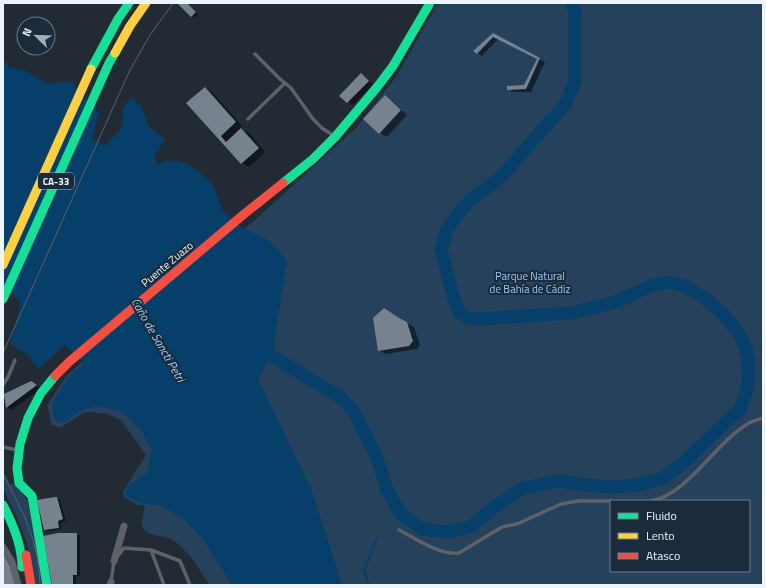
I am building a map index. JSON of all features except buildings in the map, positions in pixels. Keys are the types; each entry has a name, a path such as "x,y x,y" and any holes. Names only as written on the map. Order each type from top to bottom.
{"main road":[{"name":"CA-33","path":"3,265 97,57 118,19 129,3"},
{"name":"CA-33","path":"3,300 109,63 130,26 146,3"},
{"name":"Puente Zuazo","path":"47,585 32,496 29,491 20,485 18,481 17,466 18,450 23,428 35,402 50,381 69,362 243,215 310,161 335,137 393,66 430,3"},
{"path":"3,495 26,550 31,585"},
{"path":"3,505 20,549 23,559 22,567"},
{"path":"7,535 22,567 25,585"}],"street":[{"path":"114,561 124,526"},
{"path":"3,547 12,562 18,585"}],"lane":[{"path":"255,54 291,88 313,119 322,128 335,137"},
{"path":"248,119 286,83"},
{"path":"3,385 15,360"},
{"path":"656,500 661,499 686,481 730,438 749,423 763,418"},
{"path":"3,447 18,450"},
{"path":"399,530 442,552 453,554 459,553 502,527 517,524 561,504 578,501 610,501"},
{"path":"111,584 114,561 124,548 151,550 180,561 190,585"},
{"path":"151,550 164,585"}],"green space":[{"name":"Parque Natural de Bahía de Cádiz","path":"438,3 763,3 763,585 209,585 193,560 177,543 171,539 145,531 142,526 142,517 145,506 137,505 124,497 123,492 146,455 121,420 108,414 92,412 83,413 60,428 52,425 47,405 68,374 255,220 357,127 396,77"},
{"path":"3,471 10,485 14,483 28,501 44,585 34,585 26,540 3,488"}],"water":[{"name":"Caño de Sancti Petri","path":"3,58 10,68 25,70 47,84 70,81 99,113 92,140 106,145 122,127 123,107 133,97 142,108 148,125 165,140 154,157 158,165 167,160 187,163 213,183 222,210 243,228 267,239 287,260 272,356 258,379 312,491 342,585 232,585 204,540 183,519 162,506 140,503 126,496 126,492 130,485 147,474 152,449 140,429 121,411 96,406 81,410 66,421 58,423 53,415 53,401 69,377 84,363 65,345 38,369 29,355 10,344 21,303 3,282"}],"waterway":[{"path":"272,356 340,397 353,410 377,458 387,490 401,514 422,529 447,532 470,527 496,506 523,488 557,481 611,487 638,485 663,478 684,462 740,409 747,389 749,367 746,348 738,332 723,314 705,298 682,285 668,282 653,285 618,301 572,313 479,319 468,318 460,313 454,300 441,249 447,230 469,201 500,178 566,103 575,81 575,12 572,3"},
{"path":"369,585 364,571 377,537"}],"tram line":[{"path":"3,353 129,72 150,35 173,3"},
{"path":"3,474 29,527 39,569 40,585"}],"traffic: fast":[{"path":"91,69 118,19 129,3"},
{"path":"283,183 313,159 335,137 378,86 393,66 430,3"},
{"path":"3,299 109,63 115,53"},
{"path":"47,585 32,496 19,483 17,468 20,444 28,418 41,393 55,376"},
{"path":"3,505 16,535 22,559 22,567"}],"traffic: slow":[{"path":"115,53 130,26 146,3"},
{"path":"3,265 91,69"}],"traffic: jam":[{"path":"55,376 69,362 283,183"},
{"path":"26,555 31,585"}]}
